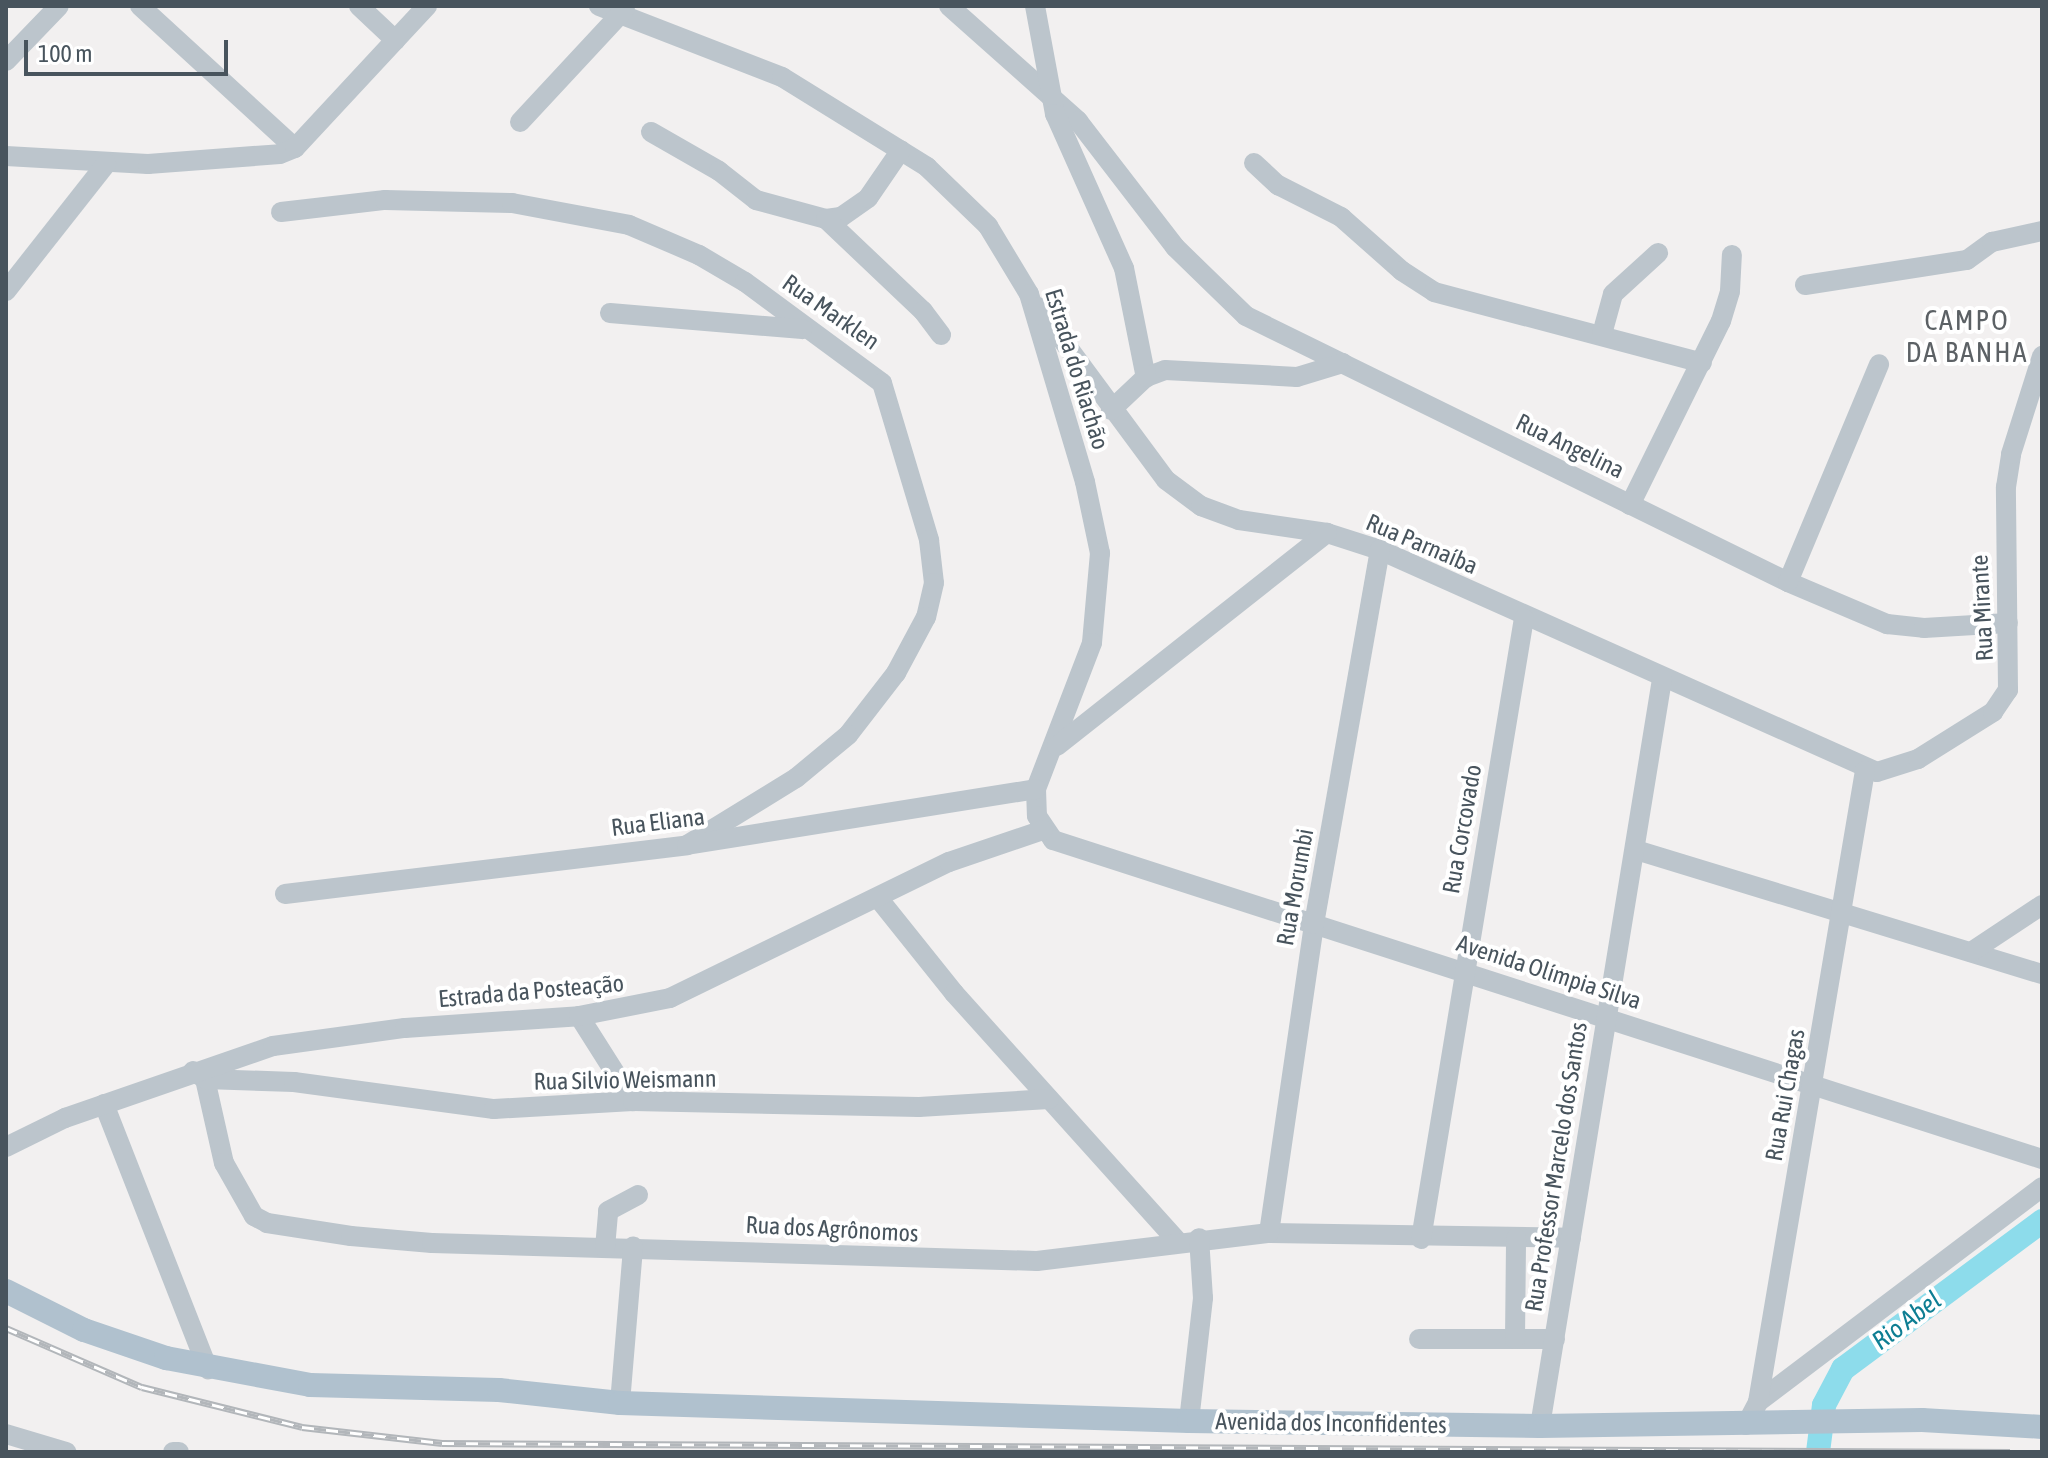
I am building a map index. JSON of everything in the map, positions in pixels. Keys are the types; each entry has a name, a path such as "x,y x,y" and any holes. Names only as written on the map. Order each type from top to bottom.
{"main road":[{"name":"Avenida dos Inconfidentes","path":"6,1291 84,1330 208,1369 310,1385 499,1390 620,1403 1189,1421 1540,1426 1838,1422 2041,1424"}],"street":[{"path":"6,61 59,6"},
{"path":"140,6 295,148"},
{"path":"359,6 395,40"},
{"path":"6,156 106,164 252,159 295,148 427,6"},
{"name":"Estrada do Riachão","path":"599,6 624,12 782,77 901,150 969,204 1029,294 1085,482 1100,553 1092,643 1036,789"},
{"name":"Rua Angelina","path":"949,6 1078,121 1152,219 1235,310 1788,582 1897,627 2008,623"},
{"path":"1035,6 1050,94 1124,268 1146,378"},
{"path":"520,122 624,12"},
{"path":"651,132 719,171 756,200 826,219 894,282 941,335"},
{"path":"826,219 862,203 901,150"},
{"path":"1254,163 1278,185 1341,217 1402,271 1434,292 1500,313 1602,334 1702,363"},
{"path":"6,291 106,164"},
{"name":"Rua Marklen","path":"281,212 385,200 512,203 573,211 629,225 699,255 745,282 802,329 871,371 887,393 929,540 932,599 896,673 848,735 796,778 687,845"},
{"path":"1805,285 1967,260 1992,242 2042,231"},
{"path":"1602,334 1613,294 1658,253"},
{"path":"1630,505 1702,363 1727,304 1732,255"},
{"name":"Rua Parnaíba","path":"1029,294 1111,410 1166,480 1201,506 1239,520 1327,533 1380,550 1865,771"},
{"path":"610,313 802,329"},
{"name":"Rua Mirante","path":"1865,771 1904,767 1993,712 2003,701 2012,674 2006,487 2011,454 2042,356"},
{"path":"1111,410 1146,378 1177,369 1310,376 1343,363"},
{"path":"1788,582 1879,364"},
{"path":"1054,748 1327,533"},
{"name":"Rua Morumbi","path":"1269,1233 1314,924 1380,550"},
{"name":"Rua Corcovado","path":"1421,1239 1524,618"},
{"name":"Rua Professor Marcelo dos Santos","path":"1540,1426 1662,679"},
{"name":"Rua Rui Chagas","path":"1746,1425 1758,1402 1865,771"},
{"path":"1036,789 1043,830"},
{"name":"Rua Eliana","path":"285,894 687,845 1036,789"},
{"name":"Avenida Olímpia Silva","path":"1043,830 1064,846 2042,1159"},
{"name":"Estrada da Posteação","path":"6,1147 104,1104 312,1040 579,1016 641,1006 698,987 949,862 1043,830"},
{"path":"1636,850 2042,974"},
{"path":"878,898 1049,1099 1177,1241"},
{"path":"1971,952 2042,905"},
{"path":"579,1016 633,1101"},
{"name":"Rua Silvio Weismann","path":"199,1075 294,1082 482,1108 633,1101 919,1107 1049,1099"},
{"name":"Rua dos Agrônomos","path":"199,1075 227,1172 247,1207 267,1223 432,1243 1037,1261 1199,1238 1269,1233 1421,1239 1571,1238"},
{"path":"104,1104 208,1369"},
{"path":"1758,1402 2042,1187"},
{"path":"605,1248 608,1211 638,1195"},
{"path":"1189,1421 1202,1311 1199,1238"},
{"path":"1515,1339 1516,1238"},
{"path":"620,1403 633,1247"},
{"path":"1419,1339 1555,1339"},
{"path":"6,1434 66,1452"}],"waterway":[{"name":"Rio Abel","path":"1818,1452 1824,1405 1843,1369 2042,1221"}],"railway":[{"path":"6,1328 142,1387 302,1427 442,1443 2010,1452"}],"district":[{"name":"CAMPO DA BANHA","path":"1967,336"}]}
